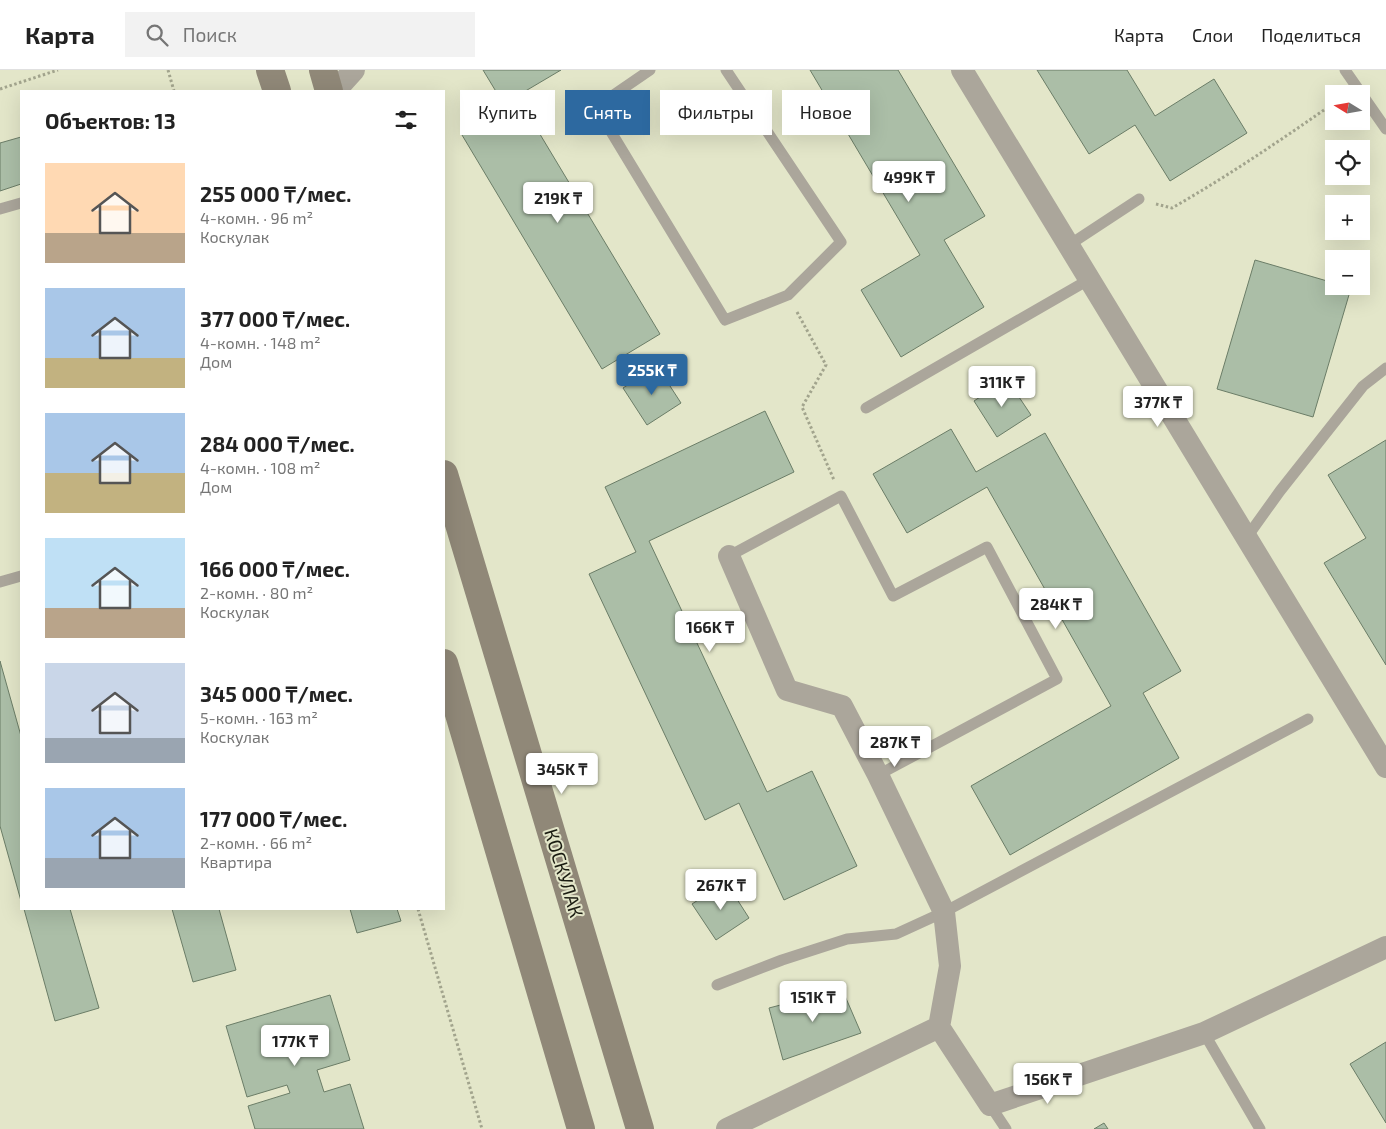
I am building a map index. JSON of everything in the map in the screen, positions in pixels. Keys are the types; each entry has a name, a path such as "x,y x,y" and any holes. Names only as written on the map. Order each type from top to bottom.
{"street":[{"path":"270,70 277,90"},
{"path":"323,70 329,90"},
{"path":"336,90 354,70"},
{"path":"962,70 1386,767"},
{"name":"КОСКУЛАК","path":"445,477 640,1129"},
{"path":"729,556 787,690 842,706 878,775 944,912 950,966 939,1027 990,1105 1204,1033 1386,948"},
{"path":"446,678 581,1129"},
{"path":"726,1129 939,1027"}],"lane":[{"path":"650,70 596,107 725,320 788,295 841,242 726,70"},
{"path":"1345,70 1386,129"},
{"path":"1069,245 1139,199"},
{"path":"0,209 20,203"},
{"path":"866,408 1090,280"},
{"path":"1247,537 1363,386 1386,368"},
{"path":"729,556 841,496 893,596 987,546 1057,680 878,775"},
{"path":"0,582 20,576"},
{"path":"717,984 782,960 848,939 896,934 944,912 1308,719"},
{"path":"1204,1033 1260,1129"},
{"path":"990,1105 1006,1129"}],"path":[{"path":"0,89 58,70"},
{"path":"168,70 174,90"},
{"path":"1139,199 1172,208 1236,170 1325,109"},
{"path":"788,295 826,365 802,407 841,496"},
{"path":"418,910 482,1129"}],"building":[{"path":"483,70 561,70 527,90 495,90"},
{"path":"810,70 898,70 985,216 944,240 984,307 901,357 861,290 920,255 849,135 870,135 870,90 822,90"},
{"path":"1037,70 1127,70 1155,116 1214,79 1247,133 1170,181 1135,125 1089,154"},
{"path":"462,135 540,135 660,334 602,369"},
{"path":"20,137 20,184 0,191 0,143"},
{"path":"1255,260 1325,280 1325,295 1349,295 1313,417 1217,389"},
{"path":"657,366 681,403 647,425 623,388"},
{"path":"1007,379 1031,415 997,437 974,401"},
{"path":"765,411 794,472 649,541 767,792 812,771 857,866 784,900 739,803 705,820 589,574 636,552 605,487"},
{"path":"951,429 976,472 1045,433 1181,671 1143,693 1179,758 1010,855 971,786 1111,706 987,487 907,533 873,474"},
{"path":"1386,440 1386,665 1324,563 1366,538 1328,475"},
{"path":"0,661 20,732 20,897 0,826"},
{"path":"726,882 749,918 716,940 692,904"},
{"path":"24,910 70,910 99,1008 55,1021"},
{"path":"172,910 219,910 236,970 193,982"},
{"path":"350,910 397,910 401,921 357,933"},
{"path":"842,989 861,1033 783,1060 769,1008"},
{"path":"330,995 350,1060 317,1070 324,1092 350,1084 364,1129 255,1129 248,1106 290,1093 287,1085 247,1097 226,1026"},
{"path":"1386,1042 1386,1123 1350,1064"},
{"path":"1104,1123 1108,1129 1094,1129"}]}
